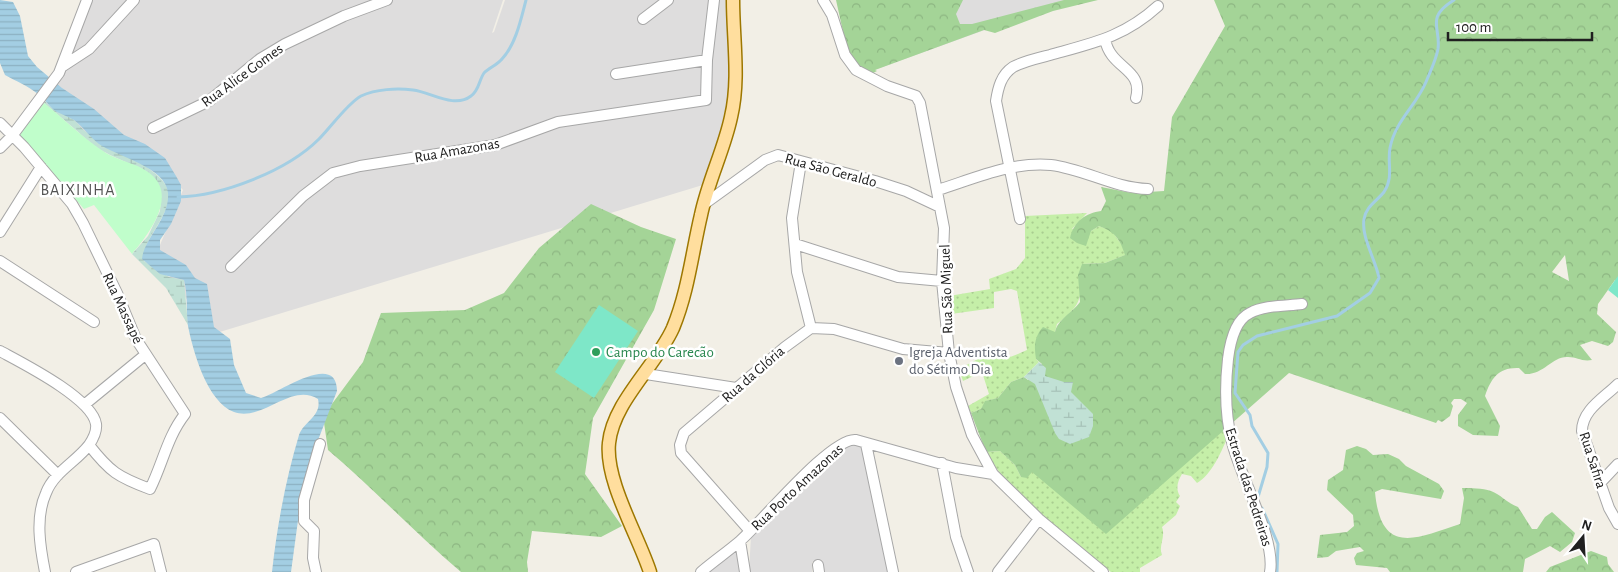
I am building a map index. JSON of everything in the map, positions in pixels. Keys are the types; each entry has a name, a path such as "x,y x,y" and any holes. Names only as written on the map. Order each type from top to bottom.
{"main road":[{"path":"650,572 612,477 608,459 609,442 614,424 624,404 663,347 682,306 703,205 732,115 735,89 734,4"}],"street":[{"path":"0,148 32,110 60,70 87,0"},
{"path":"60,70 89,48 134,0"},
{"name":"Rua Alice Gomes","path":"153,128 208,101 260,60 285,44 344,16 387,0"},
{"path":"643,19 668,0"},
{"name":"Rua Amazonas","path":"231,267 303,196 333,173 360,166 496,145 558,122 706,100 707,60 714,0"},
{"name":"Rua São Miguel","path":"823,0 837,28 845,55 856,70 887,86 919,99 944,228 942,281 948,353 956,387 972,435 993,474 1039,519 1103,572"},
{"path":"1020,219 996,101 998,89 1004,76 1013,67 1026,62 1105,39 1130,29 1158,6"},
{"path":"1105,39 1113,60 1135,78 1138,92 1136,98"},
{"path":"616,74 707,60"},
{"name":"Rua Massapé","path":"0,123 72,204 83,223 144,355 185,414 170,436 160,468 150,489 116,475 89,445"},
{"name":"Rua São Geraldo","path":"703,205 771,157 785,156 882,183 940,207"},
{"path":"801,162 792,218 799,281 810,328 850,332 876,342 903,349 948,353"},
{"path":"938,190 1029,164 1052,165 1122,186 1148,189"},
{"path":"0,232 41,167"},
{"path":"795,244 898,277 942,281"},
{"path":"0,261 94,322"},
{"name":"Estrada das Pedreiras","path":"1270,572 1271,564 1266,537 1232,442 1227,416 1226,380 1229,347 1242,318 1252,312 1302,304"},
{"name":"Rua da Glória","path":"750,531 681,453 680,445 684,433 810,328"},
{"path":"0,351 66,390 84,405 94,417 96,424 89,445 58,475 46,493 40,520 40,540 45,572"},
{"path":"84,405 144,355"},
{"path":"646,374 736,388"},
{"name":"Rua Safira","path":"1618,384 1586,414 1582,423 1582,431 1600,483 1609,508 1618,524"},
{"path":"0,418 58,475"},
{"name":"Rua Porto Amazonas","path":"701,572 740,541 832,450 851,440 993,474"},
{"path":"316,572 313,558 314,532 304,521 304,500 320,444"},
{"path":"866,444 893,572"},
{"path":"942,463 956,536 968,572"},
{"path":"1600,483 1618,464"},
{"path":"998,572 1039,519"},
{"path":"740,541 745,572"},
{"path":"83,571 154,544 161,572"}],"shaded area":[{"path":"88,0 503,0 492,33 505,0 732,0 732,88 723,138 706,184 213,334 155,257 183,190 142,147 93,154 52,89"},
{"path":"842,0 1080,0 1043,9 874,70"},
{"path":"848,443 864,447 890,572 823,572 822,560 812,562 812,572 749,572 751,536"},
{"path":"738,544 743,572 705,572"}],"green space":[{"path":"836,0 963,0 956,14 960,24 972,24 1064,0 1098,0 1053,11 995,33 984,30 875,70 877,71 869,75 861,75 848,54"},
{"path":"1214,0 1618,0 1618,281 1615,280 1598,304 1597,314 1616,332 1613,342 1608,346 1592,341 1580,345 1592,360 1562,357 1532,374 1525,374 1519,368 1512,368 1506,369 1497,375 1490,384 1485,396 1500,426 1498,436 1473,435 1458,426 1458,415 1467,403 1461,399 1454,399 1451,403 1453,406 1450,416 1442,422 1438,420 1436,423 1289,373 1106,534 1032,472 1027,478 1021,477 1015,465 1000,451 986,452 971,413 981,409 985,401 998,398 1011,382 1024,377 1028,380 1042,364 1036,359 1035,342 1043,327 1055,332 1059,323 1080,302 1078,275 1082,264 1105,263 1125,255 1116,237 1105,228 1099,226 1091,231 1086,246 1070,238 1074,227 1086,216 1101,211 1106,201 1101,187 1132,193 1164,191 1172,117 1225,26","holes":["1565,255 1569,281 1552,272"]},
{"path":"45,101 55,110 74,120 86,132 148,168 166,186 169,195 168,204 146,245 144,261 169,277 184,280 188,325 166,288 132,254 148,236 160,211 161,197 148,172 96,147 44,103"},
{"path":"44,103 82,135 111,156 143,169 157,181 161,191 158,214 146,236 132,254 94,205 84,209 19,135"},
{"path":"591,204 641,227 676,239 654,310 593,418 585,474 622,526 601,537 532,531 527,562 528,572 461,572 328,450 323,416 363,362 381,313 465,310 504,293 539,248"},
{"path":"1087,213 1072,229 1091,231 1099,226 1112,231 1128,254 1105,263 1082,264 1077,304 1057,324 1055,332 1036,359 1039,362 1024,377 1011,382 998,398 986,401 981,409 971,413 968,406 989,394 982,372 963,381 959,369 991,352 1005,357 1027,350 1017,291 1011,289 994,292 994,308 951,314 949,296 990,289 989,279 1016,269 1025,258 1025,216"},
{"path":"1618,276 1618,298 1608,290"},
{"name":"Campo do Carecão","path":"599,305 638,331 594,398 555,372"},
{"path":"1039,362 1046,368 1045,376 1064,382 1073,382 1071,392 1093,414 1093,426 1089,437 1070,444 1059,439 1055,433 1035,384 1024,377"},
{"path":"1222,422 1227,439 1218,457 1207,474 1197,483 1191,476 1182,474 1178,485 1180,496 1176,502 1180,506 1176,515 1162,527 1162,555 1140,568 1140,572 1111,572 1026,501 1010,485 986,452 1000,451 1015,465 1021,477 1033,469"},
{"path":"1357,446 1366,449 1373,455 1388,454 1399,459 1406,466 1439,484 1444,491 1441,499 1382,489 1375,492 1384,526 1393,534 1403,538 1415,537 1460,524 1464,498 1462,488 1473,488 1491,491 1518,507 1532,529 1537,529 1545,517 1552,512 1575,533 1572,542 1560,552 1550,546 1525,559 1523,572 1390,572 1387,568 1356,565 1354,558 1357,553 1364,551 1360,547 1336,551 1328,557 1317,558 1320,535 1347,532 1354,526 1353,515 1327,490 1328,480 1343,470 1346,450"},
{"path":"1591,551 1607,557 1608,564 1614,572 1546,572 1550,567"}],"water":[{"path":"0,0 13,2 20,16 28,56 37,67 62,88 94,109 124,135 145,144 165,158 181,185 181,201 171,224 160,240 160,250 186,265 195,278 207,284 214,327 230,339 234,365 246,393 261,398 292,383 317,374 327,374 334,379 337,391 315,448 302,491 291,572 272,572 276,537 294,451 301,430 317,410 319,405 318,399 308,395 298,395 256,412 245,414 234,412 216,398 203,375 194,349 188,326 184,280 160,274 142,259 147,243 161,219 168,202 165,184 150,169 99,144 74,120 57,112 34,91 5,75 0,63"}],"waterway":[{"path":"178,197 195,196 234,187 272,171 306,151 350,104 361,96 380,90 400,89 420,91 442,99 464,100 476,91 484,73 507,53 517,31 526,0"},
{"path":"1258,497 1267,467 1268,453 1252,426 1250,415 1235,393 1238,352 1243,345 1257,336 1337,316 1370,293 1379,278 1365,234 1365,214 1387,186 1390,175 1389,154 1393,138 1396,130 1422,91 1434,62 1438,49 1437,18 1445,6 1454,0"},
{"path":"1262,508 1278,544 1277,572"}],"place":[{"name":"Campo do Carecão","path":"596,352"},
{"name":"Igreja Adventista do Sétimo Dia","path":"899,361"}],"district":[{"name":"BAIXINHA","path":"78,189"}]}
